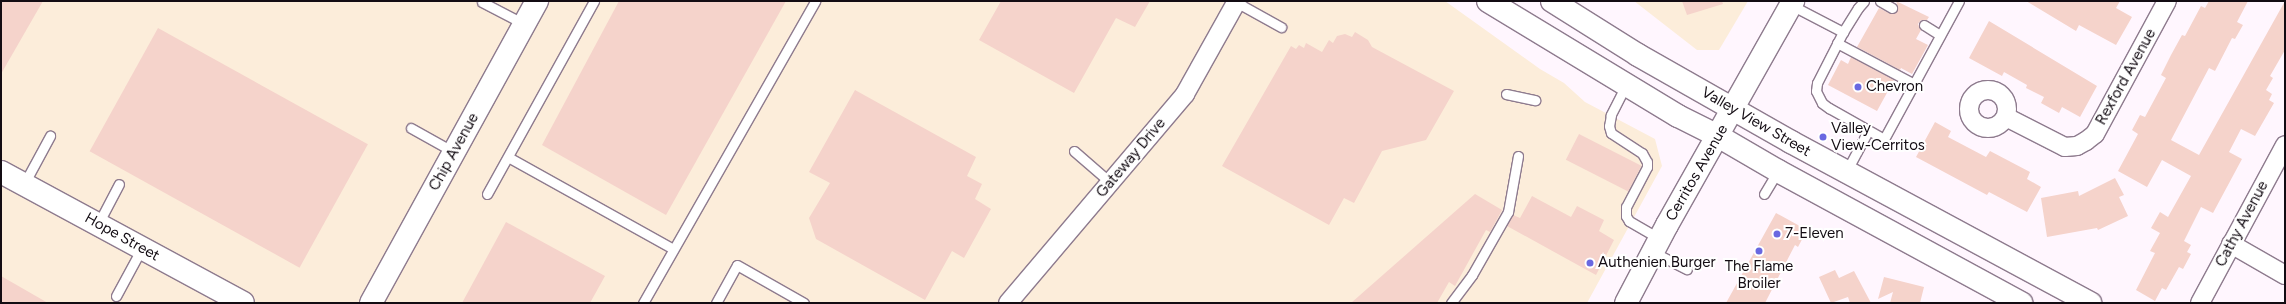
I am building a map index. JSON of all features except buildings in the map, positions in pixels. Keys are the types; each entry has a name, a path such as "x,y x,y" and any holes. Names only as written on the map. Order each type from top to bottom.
{"main road":[{"name":"Chip Avenue","path":"371,303 537,1"},
{"name":"Valley View Street","path":"1488,1 1680,117 1718,136 1778,171 2021,303"},
{"name":"Valley View Street","path":"1552,1 1638,55 1733,109 1846,172 2090,303"},
{"name":"Cerritos Avenue","path":"1630,301 1656,245 1792,3"},
{"name":"Hope Street","path":"1,172 243,303"}],"street":[{"name":"Gateway Drive","path":"1008,303 1185,94 1236,1"},
{"name":"Rexford Avenue","path":"2006,117 2064,147 2077,146 2095,134 2167,1"},
{"name":"Cathy Avenue","path":"2200,303 2285,145"},
{"path":"2231,244 2285,275"}],"lane":[{"path":"487,194 594,1"},
{"path":"643,303 815,1"},
{"path":"1236,1 1281,27"},
{"path":"1864,1 1843,32 1820,74 1816,91 1822,103 1828,108 1884,140 1959,1"},
{"path":"1880,1 1892,8"},
{"path":"482,2 524,24"},
{"path":"1792,3 1843,32"},
{"path":"1924,25 1940,35"},
{"path":"1837,43 1914,84"},
{"path":"1626,85 1611,115 1609,126 1611,133 1642,153 1648,167 1626,207 1626,216 1629,221 1656,245 1687,270"},
{"path":"1506,94 1535,100"},
{"path":"411,128 454,152"},
{"path":"1846,172 1868,130"},
{"path":"24,184 50,136"},
{"path":"1074,151 1110,183"},
{"path":"508,156 673,249"},
{"path":"1451,303 1472,274 1508,212 1518,156"},
{"path":"1764,194 1778,171"},
{"path":"98,224 120,184"},
{"path":"116,296 142,248"},
{"path":"716,303 737,265 804,303"}],"shaded area":[{"path":"1,1 1445,1 1540,69 1564,83 1585,102 1655,139 1662,166 1587,303 1,303"},
{"path":"1634,1 1748,1 1719,50 1697,50"}],"place":[{"name":"Chevron","path":"1858,87"},
{"name":"Valley View-Cerritos","path":"1823,137"},
{"name":"7-Eleven","path":"1777,234"},
{"name":"The Flame Broiler","path":"1759,251"},
{"name":"Authenien Burger","path":"1590,263"}]}
